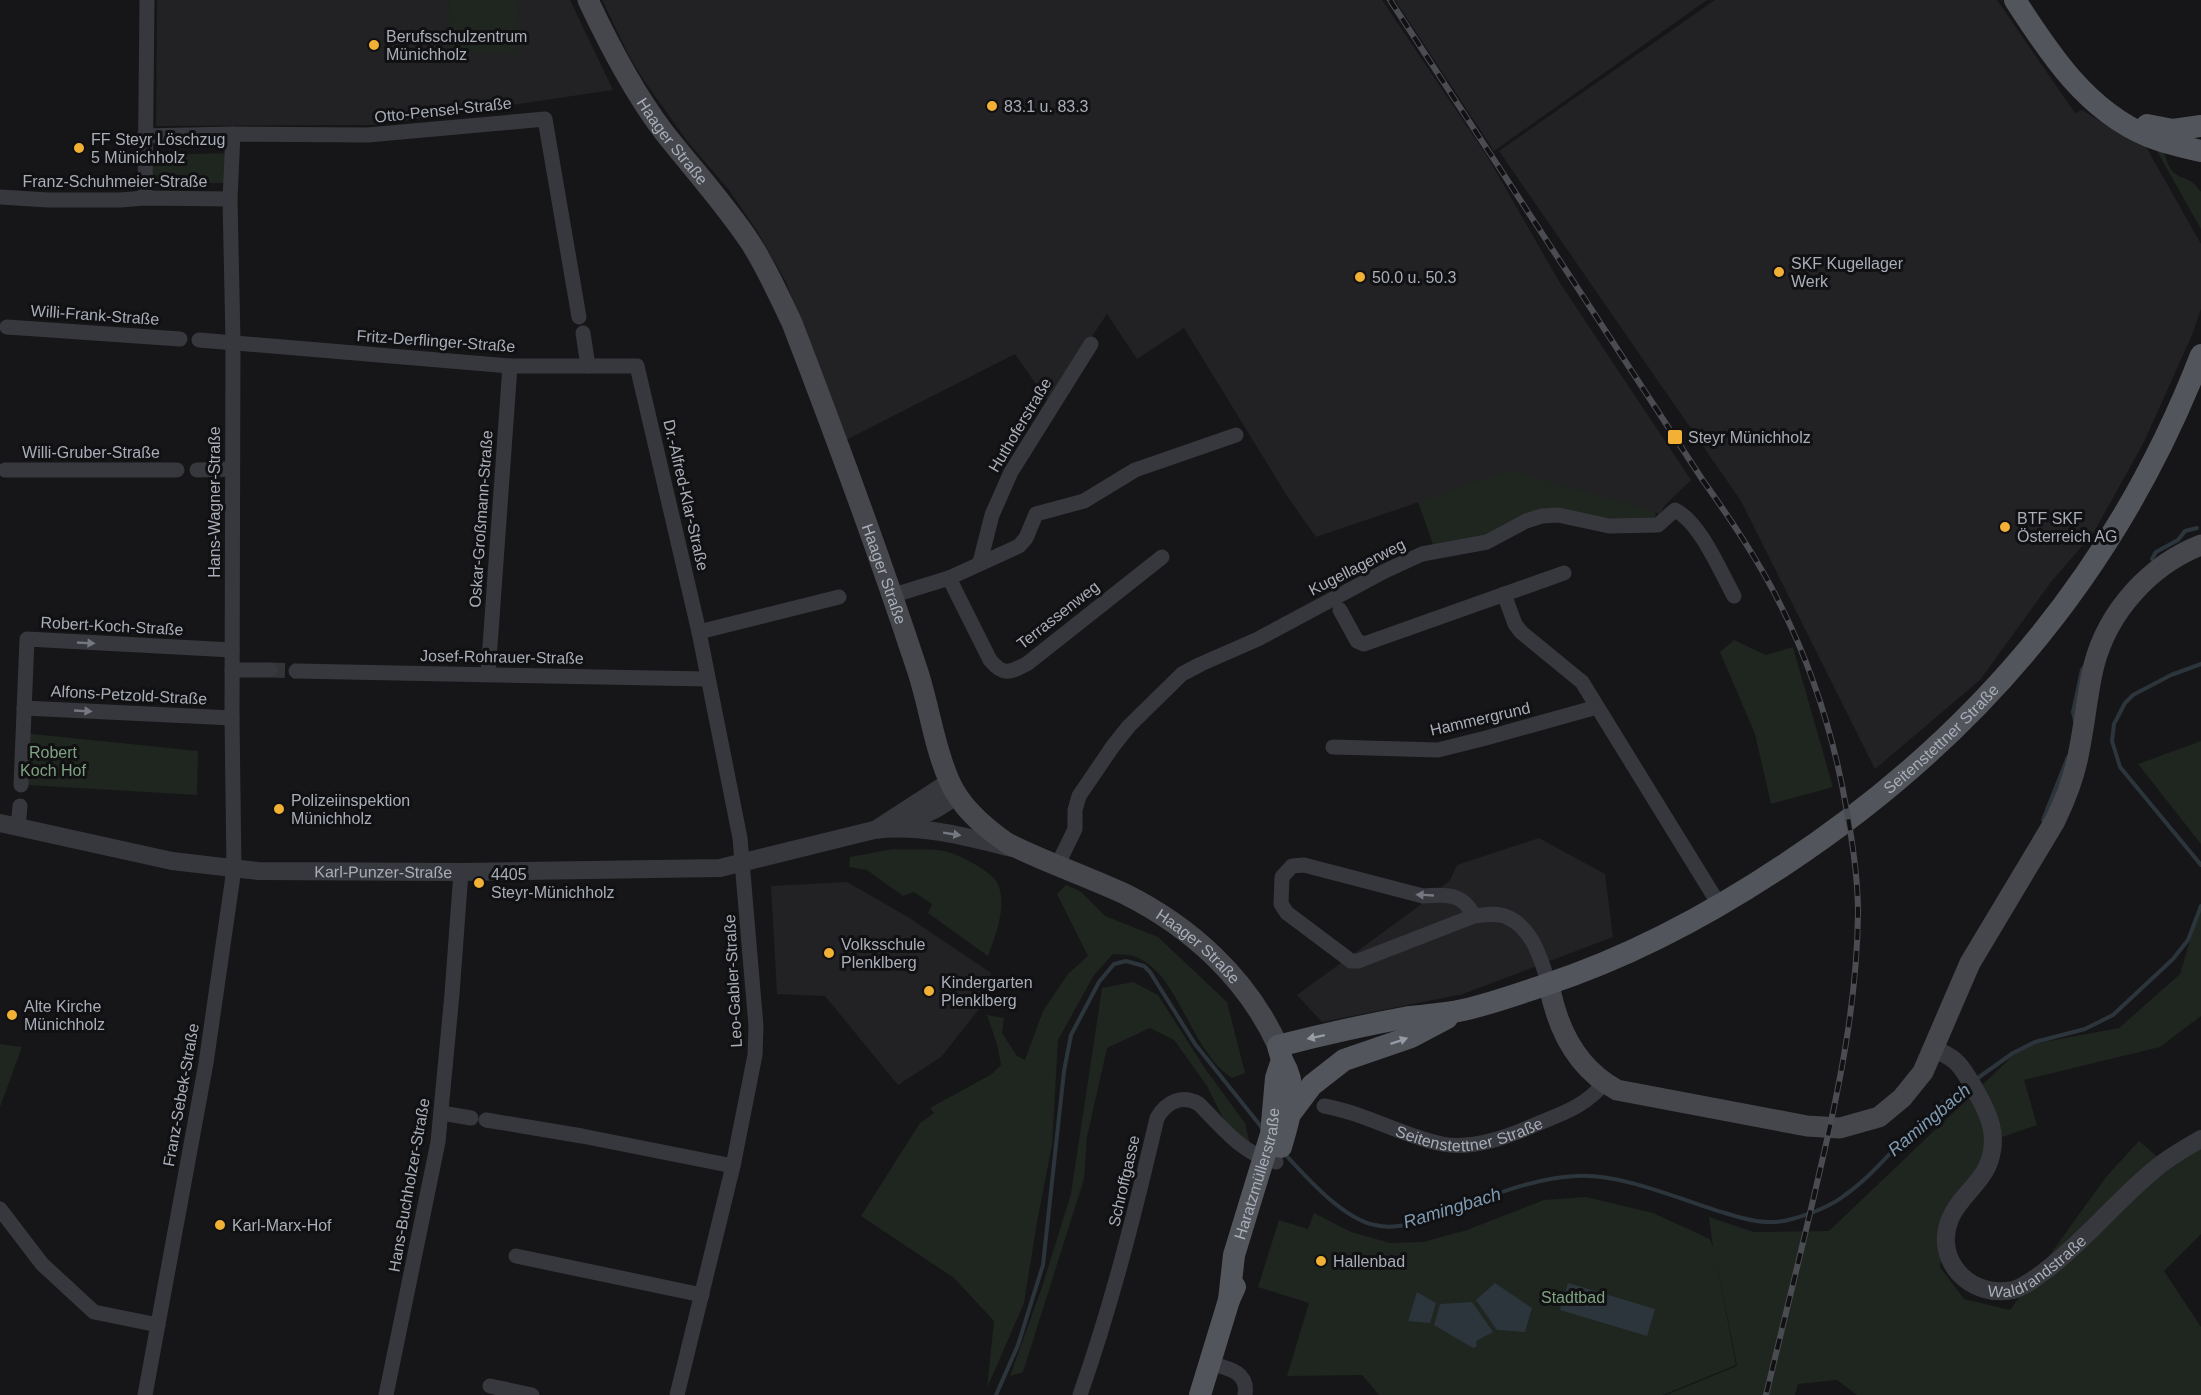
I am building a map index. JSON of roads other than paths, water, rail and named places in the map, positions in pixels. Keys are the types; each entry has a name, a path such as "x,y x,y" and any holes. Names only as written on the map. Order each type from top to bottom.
{"main road":[{"name":"Haager Straße","path":"588,0 643,101 663,131 733,217 770,275 811,371 917,669 954,789 974,816 991,832 1025,852 1149,907 1197,940 1225,967 1252,1000 1269,1026 1280,1053"},
{"path":"2015,0 2077,87 2114,116 2148,137 2201,151"},
{"path":"2114,116 2173,130 2201,126"},
{"name":"Seitenstettner Straße","path":"1280,1053 1408,1018 1461,1011 1549,984 1624,954 1719,906 1807,850 1858,813 1917,764 1982,702 2017,663 2084,579 2120,522 2166,434 2201,356"},
{"path":"1549,984 1557,1016 1573,1050 1583,1064 1604,1083 1617,1090 1785,1123 1840,1128 1872,1120 1892,1108 1913,1087 1934,1049 1970,963 2042,845 2067,796 2079,752 2090,680 2106,633 2124,603 2147,579 2168,562 2201,544"},
{"name":"Seitenstettner Straße","path":"1291,1113 1312,1085 1344,1060 1411,1037 1461,1011"},
{"path":"1280,1053 1302,1069 1344,1060"},
{"path":"1280,1053 1291,1081 1291,1113"},
{"name":"Haratzmüllerstraße","path":"1200,1395 1229,1300 1247,1260 1268,1158 1280,1053"},
{"name":"Haratzmüllerstraße","path":"1268,1158 1291,1113"}],"street":[{"path":"145,198 147,0"},
{"name":"Otto-Pensel-Straße","path":"144,136 368,135 545,119 579,317"},
{"name":"Hans-Wagner-Straße","path":"233,134 230,200 233,341 231,469 234,869"},
{"name":"Franz-Schuhmeier-Straße","path":"0,197 48,200 145,198 230,200"},
{"name":"Willi-Frank-Straße","path":"7,327 180,339"},
{"path":"583,333 588,366"},
{"path":"199,340 233,341"},
{"name":"Fritz-Derflinger-Straße","path":"233,341 510,366 637,366"},
{"name":"Huthoferstraße","path":"980,562 992,515 1011,472 1091,344"},
{"name":"Oskar-Großmann-Straße","path":"488,674 510,366"},
{"name":"Dr.-Alfred-Klar-Straße","path":"637,366 699,632 743,863"},
{"path":"891,596 949,578 1019,546 1026,538 1036,514 1084,501 1135,470 1236,435"},
{"path":"197,470 231,469"},
{"name":"Willi-Gruber-Straße","path":"5,470 177,470"},
{"name":"Kugellagerweg","path":"1057,866 1075,829 1075,810 1079,796 1129,726 1182,674 1201,663 1258,639 1385,571 1422,554 1487,542 1520,523 1542,516 1558,515 1609,526 1658,525 1675,510 1685,515 1698,530 1734,596"},
{"name":"Terrassenweg","path":"949,578 990,660 998,670 1010,672 1028,663 1162,557"},
{"path":"1340,610 1357,641 1364,644 1564,573"},
{"path":"1504,594 1515,624 1521,632 1582,682 1719,906"},
{"path":"699,632 839,597"},
{"name":"Robert-Koch-Straße","path":"21,784 27,639 232,650"},
{"path":"232,670 270,670"},
{"name":"Josef-Rohrauer-Straße","path":"296,671 707,679"},
{"name":"Hammergrund","path":"1333,747 1438,750 1597,707"},
{"name":"Alfons-Petzold-Straße","path":"24,708 232,718"},
{"name":"Karl-Punzer-Straße","path":"0,823 172,861 234,869 461,872 699,870 743,863 894,827 936,809 954,789"},
{"name":"Karl-Punzer-Straße","path":"874,830 954,789"},
{"path":"18,827 20,806"},
{"name":"Karl-Punzer-Straße","path":"894,827 957,834 1025,852"},
{"name":"Leo-Gabler-Straße","path":"677,1395 733,1166 755,1055 756,1026 743,863"},
{"path":"1474,916 1470,907 1461,898 1441,895 1423,896 1304,865 1292,866 1282,877 1281,904 1287,913 1354,962 1474,916 1490,914 1507,916 1523,929 1536,947 1549,984"},
{"name":"Franz-Sebek-Straße","path":"145,1395 204,1073 234,869"},
{"name":"Hans-Buchholzer-Straße","path":"386,1395 438,1142 461,872"},
{"name":"Waldrandstraße","path":"1934,1049 1952,1058 1962,1069 1990,1117 1993,1139 1988,1165 1950,1219 1946,1246 1955,1270 1966,1281 1990,1291 2005,1292 2018,1288 2035,1278 2087,1236 2154,1169 2201,1139"},
{"name":"Seitenstettner Straße","path":"1324,1106 1432,1142 1454,1145 1495,1139 1536,1125 1581,1105 1591,1098 1604,1083"},
{"name":"Schroffgasse","path":"1080,1395 1104,1324 1132,1227 1157,1118 1162,1109 1172,1102 1184,1099 1193,1100 1246,1151 1268,1158"},
{"path":"442,1113 471,1118"},
{"path":"486,1120 582,1136 733,1166"},
{"path":"0,1209 42,1264 94,1312 158,1325"},
{"path":"516,1256 702,1295"},
{"path":"1208,1363 1239,1373 1245,1383 1245,1395"},
{"path":"490,1386 532,1395"}],"waterway":[{"path":"2152,559 2156,552 2178,540 2185,531 2197,528"},
{"name":"Ramingbach","path":"2201,664 2171,675 2133,695 2125,703 2114,724 2112,741 2120,767 2201,865"},
{"path":"2075,721 2073,712 2084,667"},
{"path":"2043,820 2068,757"},
{"name":"Ramingbach","path":"1975,1080 2013,1053 2035,1042 2085,1029 2113,1015 2173,959 2188,940 2201,906"},
{"name":"Ramingbach","path":"996,1395 1018,1345 1043,1265 1064,1071 1071,1035 1099,982 1114,964 1126,961 1144,966 1150,972 1195,1044 1263,1129"},
{"name":"Ramingbach","path":"1284,1153 1338,1206 1363,1221 1375,1225 1402,1226 1542,1180 1576,1176 1594,1176 1631,1183 1742,1218 1775,1222 1813,1212 1839,1199 1872,1172 1926,1117 1966,1085"}],"tunnel":[{"path":"270,670 296,671"}],"railway":[{"path":"1390,0 1754,557 1793,630 1822,706 1842,785 1851,837 1856,875 1857,946 1851,1010 1834,1106 1766,1395"}],"place":[{"name":"Berufsschulzentrum Münichholz","path":"374,45"},
{"name":"83.1 u. 83.3","path":"992,106"},
{"name":"FF Steyr Löschzug 5 Münichholz","path":"79,148"},
{"name":"SKF Kugellager Werk","path":"1779,272"},
{"name":"50.0 u. 50.3","path":"1360,277"},
{"name":"Steyr Münichholz","path":"1675,437"},
{"name":"BTF SKF Österreich AG","path":"2005,527"},
{"name":"Polizeiinspektion Münichholz","path":"279,809"},
{"name":"4405 Steyr-Münichholz","path":"479,883"},
{"name":"Volksschule Plenklberg","path":"829,953"},
{"name":"Kindergarten Plenklberg","path":"929,991"},
{"name":"Alte Kirche Münichholz","path":"12,1015"},
{"name":"Karl-Marx-Hof","path":"220,1225"},
{"name":"Hallenbad","path":"1321,1261"}],"park label":[{"name":"Robert Koch Hof","path":"53,761"},
{"name":"Stadtbad","path":"1573,1297"}]}
